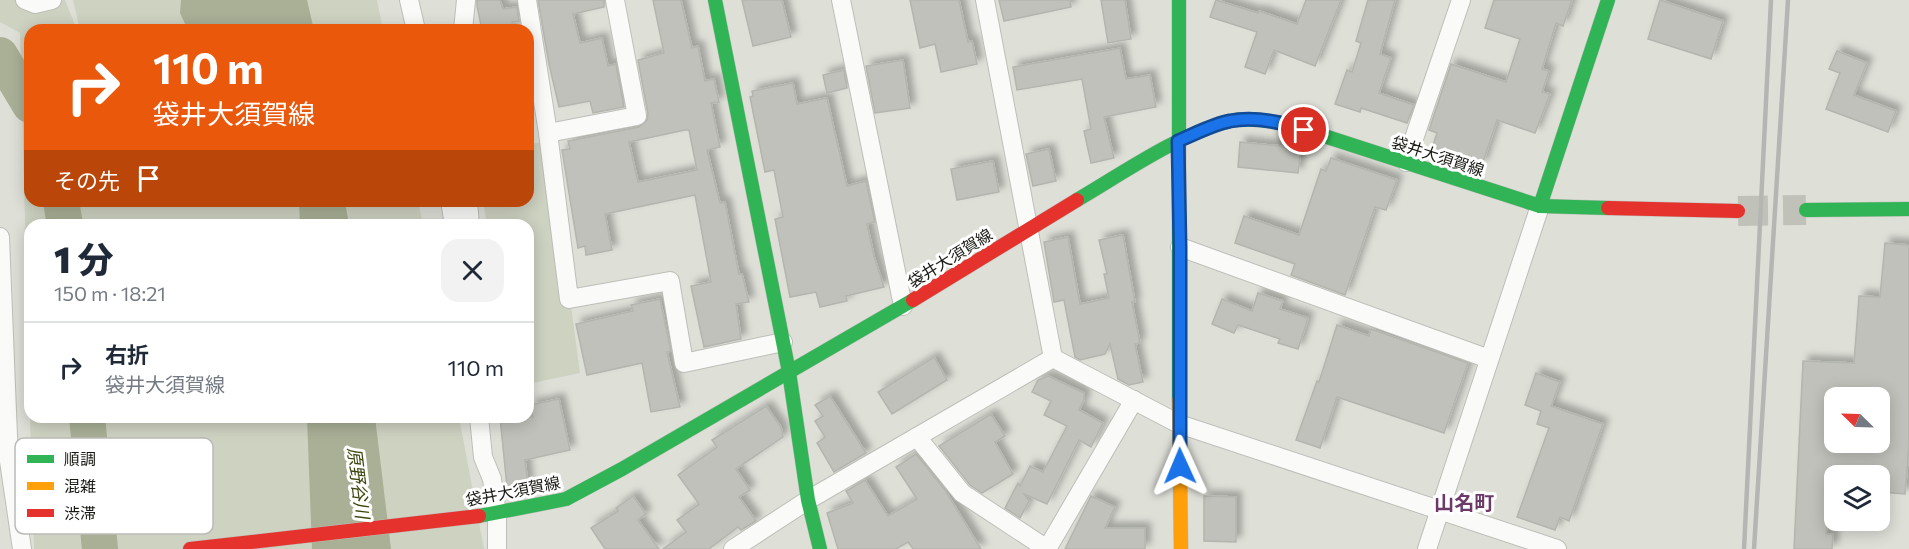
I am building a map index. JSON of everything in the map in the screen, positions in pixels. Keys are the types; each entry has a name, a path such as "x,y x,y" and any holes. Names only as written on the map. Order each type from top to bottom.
{"main road":[{"path":"715,0 789,372 808,500 820,549"},
{"path":"1179,0 1181,549"},
{"path":"1540,206 1608,0"},
{"name":"袋井大須賀線","path":"190,549 497,514 566,499 622,470 903,306 1027,229 1178,141 1230,121 1253,120 1284,123 1540,206 1738,211"},
{"path":"1806,210 1909,210"}],"street":[{"path":"25,0 35,4 52,0"},
{"path":"409,0 415,24"},
{"path":"464,24 466,0"},
{"path":"527,0 531,24"},
{"path":"548,133 637,117 615,0"},
{"path":"841,0 903,306"},
{"path":"985,0 1053,358"},
{"path":"1406,162 1458,1"},
{"path":"534,44 569,299 670,281 684,363 783,342"},
{"path":"1427,549 1540,206"},
{"path":"0,237 9,461 15,502"},
{"path":"1180,247 1489,359"},
{"path":"1053,358 1179,424 1557,549"},
{"path":"733,549 808,500 1053,358"},
{"path":"917,437 962,493 1019,541 1047,549 1134,400"},
{"path":"479,423 483,457 492,479 497,514 497,549"},
{"path":"20,534 22,549"}],"shaded area":[{"path":"0,0 65,0 75,24 24,24 24,181 20,33 0,22"},
{"path":"73,0 377,0 382,24 79,24"},
{"path":"549,140 580,373 534,383 534,219 486,219 484,207 534,207 534,144"},
{"path":"25,207 419,207 422,219 25,219"},
{"path":"30,423 460,423 484,549 34,549 34,534 213,534 213,438 31,438"}],"water":[{"path":"181,0 307,0 313,24 185,24 180,13"},
{"path":"299,207 346,207 348,219 300,219"},
{"path":"307,423 376,423 391,549 312,549"}],"building":[{"path":"477,0 500,0 503,9 517,7 519,21 512,22 512,24 481,24"},
{"path":"538,0 604,0 604,7 573,14 580,43 602,38 608,66 616,64 624,107 593,113 590,101 559,107"},
{"path":"653,0 681,0 692,48 698,46 705,81 714,79 719,102 711,103 720,147 707,150 720,203 725,202 739,274 742,274 749,302 736,304 741,339 704,347 691,286 711,282 695,195 605,214 612,250 586,255 585,246 578,248 562,150 570,149 568,141 639,127 647,120 648,114 638,60 664,53","holes":["689,130 697,170 638,182 629,142"]},
{"path":"742,0 782,0 791,37 753,46"},
{"path":"910,0 959,0 968,42 972,41 977,64 941,72 935,44 920,48"},
{"path":"999,0 1070,0 1071,7 1004,21"},
{"path":"1101,0 1125,0 1131,39 1108,43"},
{"path":"1216,0 1297,24 1306,0 1341,0 1315,66 1274,50 1265,74 1245,67 1257,32 1210,17"},
{"path":"1368,0 1395,0 1380,54 1391,58 1379,93 1414,105 1407,123 1361,108 1360,112 1335,104 1347,70 1352,72 1361,43 1356,41"},
{"path":"1494,0 1572,0 1563,26 1556,23 1542,69 1549,71 1542,92 1550,94 1535,133 1497,120 1482,165 1432,148 1437,133 1429,130 1451,64 1506,82 1520,39 1485,28"},
{"path":"1660,0 1723,21 1711,59 1648,39"},
{"path":"1120,48 1126,79 1150,75 1156,107 1104,117 1114,158 1091,163 1084,131 1091,129 1082,79 1017,90 1013,67"},
{"path":"1837,51 1867,63 1854,95 1896,111 1888,132 1826,109 1840,73 1829,69"},
{"path":"903,60 910,108 875,113 866,66"},
{"path":"844,70 847,88 827,93 823,75"},
{"path":"793,83 797,104 827,98 847,186 866,181 875,222 867,224 884,287 846,296 847,301 820,307 816,292 790,297 775,219 783,217 774,170 765,172 750,97 753,96 752,91"},
{"path":"1240,142 1301,148 1298,173 1238,167"},
{"path":"1049,149 1056,181 1033,186 1026,154"},
{"path":"1331,158 1397,180 1386,210 1375,207 1345,295 1291,275 1295,264 1235,243 1244,216 1299,235 1321,169 1326,171"},
{"path":"993,161 999,192 957,200 951,169"},
{"path":"1123,235 1135,302 1132,302 1140,343 1135,344 1143,382 1129,385 1118,379 1110,344 1105,354 1080,360 1075,357 1064,300 1054,302 1044,242 1068,237 1080,304 1109,298 1104,274 1107,274 1099,240"},
{"path":"1885,243 1909,245 1909,446 1905,494 1890,493 1890,465 1824,465 1824,531 1826,531 1826,534 1833,534 1832,549 1794,549 1803,361 1854,363 1859,296 1880,297"},
{"path":"1258,293 1283,301 1280,309 1308,318 1298,349 1278,343 1280,339 1238,325 1234,333 1212,324 1222,299 1252,311"},
{"path":"660,299 671,351 667,352 680,407 651,412 642,363 587,375 576,324 633,311 631,305"},
{"path":"1337,325 1369,336 1371,329 1468,363 1444,433 1337,397 1320,448 1296,440 1317,381 1319,382"},
{"path":"934,357 947,380 892,414 878,392"},
{"path":"1536,373 1560,382 1551,406 1603,424 1569,521 1560,517 1555,530 1517,517 1549,428 1537,424 1541,411 1525,405"},
{"path":"1048,376 1084,393 1084,400 1079,410 1103,423 1091,447 1079,440 1047,504 1024,494 1029,501 1020,518 1005,508 1030,466 1043,472 1067,426 1044,415 1051,401 1032,392 1038,380"},
{"path":"830,396 866,453 834,472 817,443 825,437 815,421 823,416 815,405"},
{"path":"559,399 570,450 525,460 528,485 507,487 501,423 534,423 534,404"},
{"path":"766,406 781,427 783,437 736,469 750,490 739,497 756,521 741,530 738,527 709,549 663,549 686,532 677,520 699,504 678,475 717,447 712,440"},
{"path":"991,414 1005,436 995,442 1013,474 982,493 970,485 939,446"},
{"path":"916,454 945,490 981,549 913,549 908,542 896,549 838,549 827,513 853,503 846,491 865,480 888,516 917,499 896,467"},
{"path":"633,496 646,514 638,520 659,549 605,549 591,528 618,511 616,508"},
{"path":"1091,496 1115,507 1105,528 1145,528 1145,549 1065,549"},
{"path":"1204,496 1236,497 1236,542 1204,541"}],"waterway":[{"name":"原野谷川","path":"0,55 24,95"},
{"name":"原野谷川","path":"62,207 64,219"},
{"name":"原野谷川","path":"88,423 89,438"},
{"name":"原野谷川","path":"99,534 100,549"}],"tunnel":[{"path":"1738,211 1806,210"}],"railway":[{"path":"1744,549 1771,0"},
{"path":"1754,549 1788,0"}],"traffic: fast":[{"path":"715,0 789,372 808,500 820,549"},
{"path":"1179,0 1179,400"},
{"path":"1540,206 1608,0"},
{"path":"1077,200 1190,135 1229,121 1249,119 1284,123 1540,206 1608,208"},
{"path":"1806,210 1909,209"},
{"path":"479,516 566,499 622,469 913,300"}],"traffic: slow":[{"path":"1179,400 1181,549"}],"traffic: jam":[{"path":"913,300 1077,200"},
{"path":"1608,208 1738,211"},
{"path":"190,549 479,516"}],"district":[{"name":"山名町","path":"1464,503"}],"route":[{"path":"1180,466 1178,141 1230,121 1253,120 1284,123 1304,130"}]}
